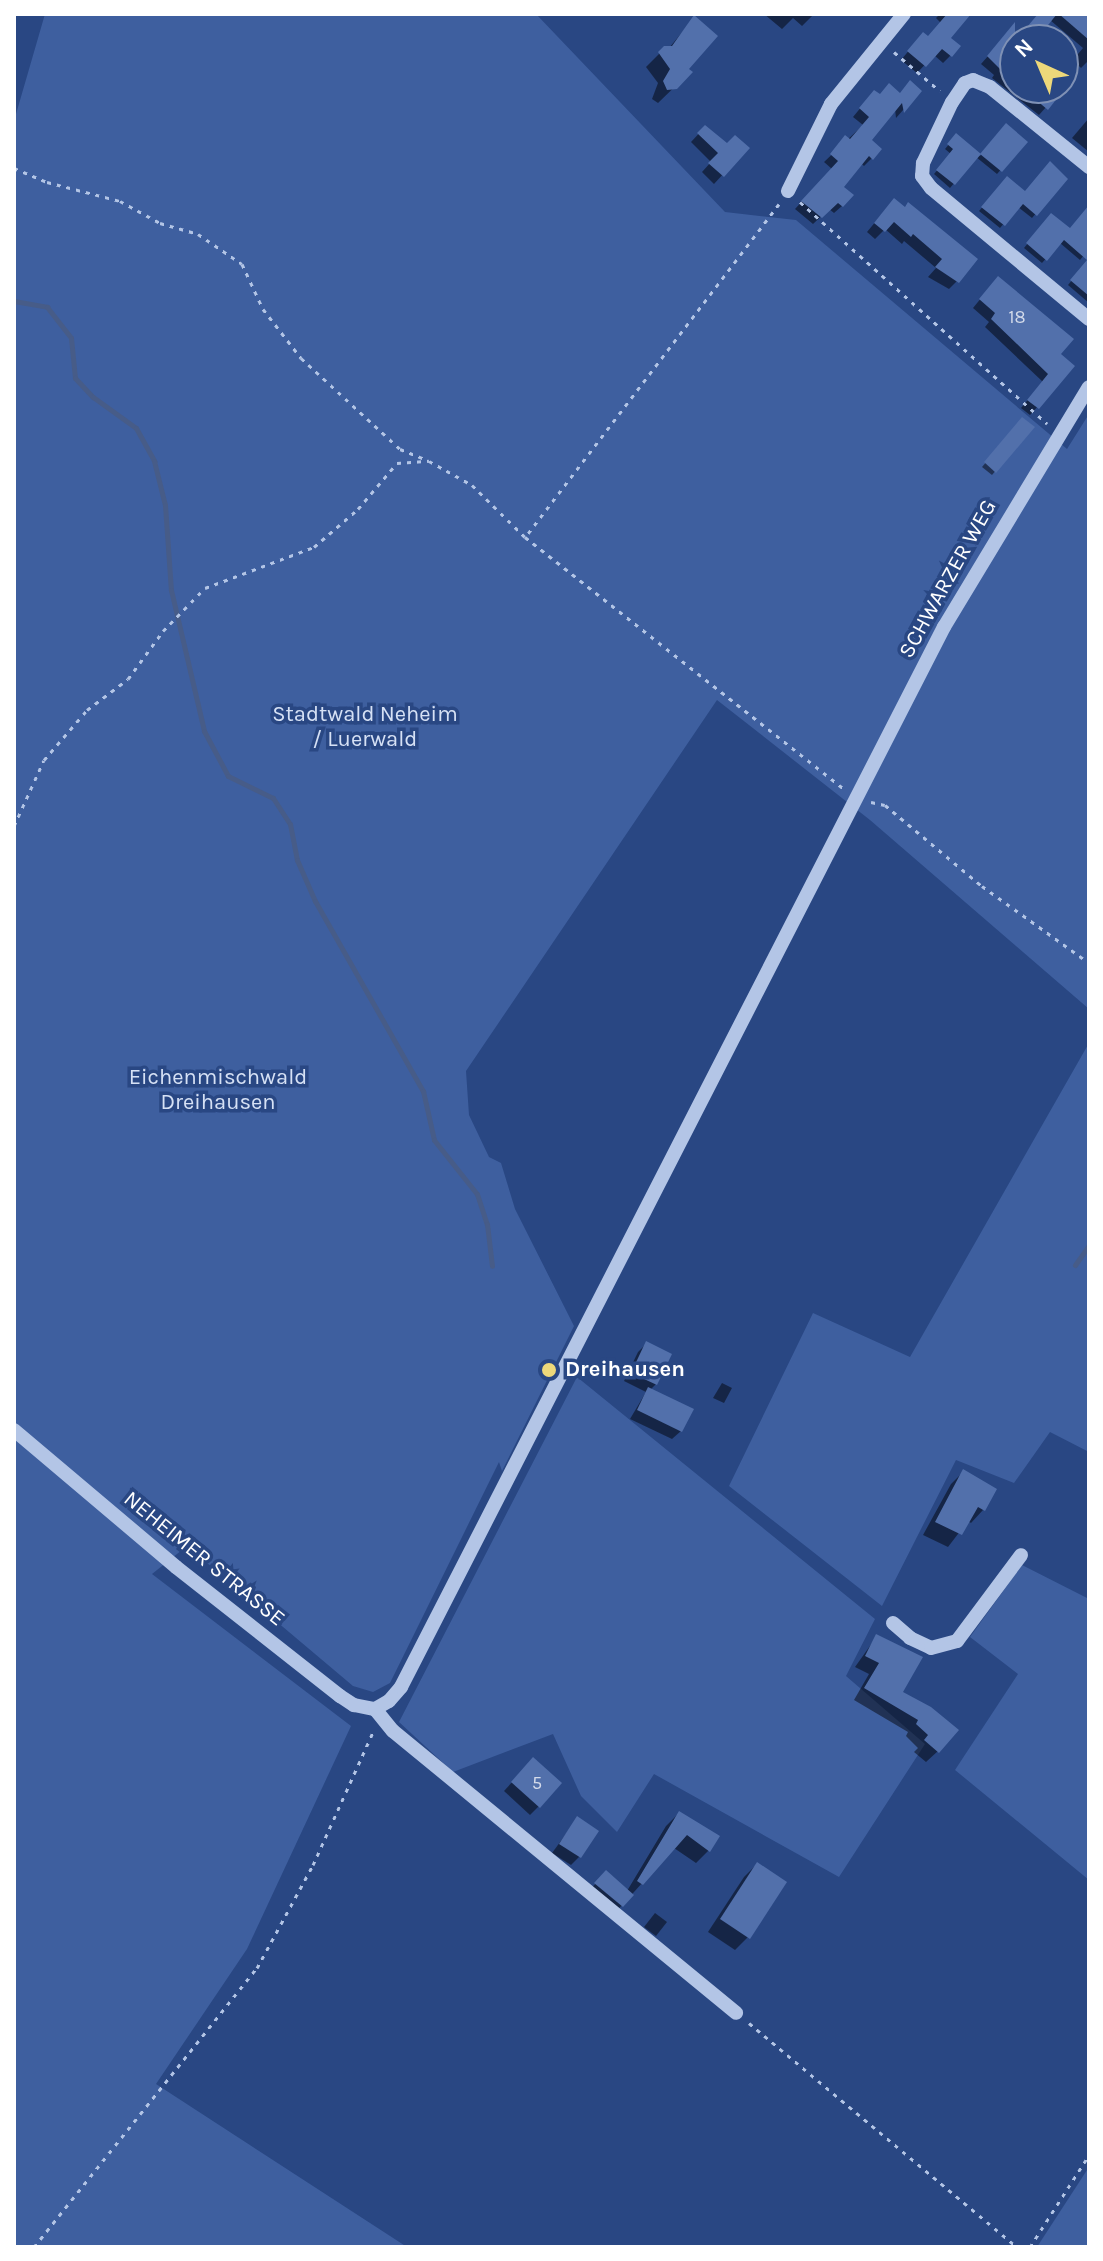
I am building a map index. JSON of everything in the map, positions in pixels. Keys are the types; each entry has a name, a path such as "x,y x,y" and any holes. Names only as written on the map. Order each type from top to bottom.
{"street":[{"path":"788,191 831,104 904,14"},
{"path":"1089,167 981,81 965,83 952,102 923,163 922,176 931,188 1089,319"},
{"name":"SCHWARZER WEG","path":"856,799 944,627 1089,387"},
{"path":"736,2013 393,1731 375,1709 389,1701 401,1687 856,799"},
{"name":"NEHEIMER STRASSE","path":"14,1430 176,1567 328,1687 354,1705 375,1709"},
{"path":"893,1623 910,1638 931,1648 957,1641 1021,1555"}],"path":[{"path":"881,41 952,102"},
{"path":"14,168 47,182 120,201 160,223 198,234 242,264 263,309 301,358 400,449 472,485 525,537 856,799 885,805 982,886 1089,963"},
{"path":"525,537 788,191 1059,434"},
{"path":"14,826 44,760 87,710 128,679 163,631 205,588 314,547 358,509 397,463 429,461"},
{"path":"34,2247 214,2026 262,1959 313,1865 372,1738 375,1709"},
{"path":"736,2013 1017,2247"},
{"path":"1030,2247 1089,2155"}],"green space":[{"name":"Stadtwald Neheim / Luerwald","path":"45,14 536,14 725,212 796,220 1067,449 1089,414 1089,1009 870,820 717,700 466,1071 469,1115 489,1157 501,1163 515,1209 574,1326 502,1471 499,1462 390,1683 373,1692 353,1686 187,1546 152,1574 351,1726 247,1949 156,2084 407,2247 14,2247 14,121"},
{"path":"1089,1043 1089,1452 1050,1432 1014,1483 956,1460 882,1606 729,1486 813,1313 910,1357"},
{"path":"577,1377 875,1619 846,1676 925,1744 839,1877 654,1774 617,1832 581,1796 553,1734 453,1772 399,1722"},
{"path":"1022,1565 1089,1599 1089,1880 955,1770 1018,1674 970,1637"},
{"path":"1089,2167 1089,2247 1037,2247"}],"building":[{"path":"947,14 971,14 951,38 961,46 952,57 942,49 926,67 907,51 923,32 928,36"},
{"path":"1038,14 1057,14 1049,24 1030,24"},
{"path":"1059,14 1089,14 1089,40 1079,31 1079,24 1071,24"},
{"path":"694,15 718,36 689,69 693,72 677,89 667,90 663,81 670,69 658,52 664,46 672,46"},
{"path":"999,41 999,68 987,56"},
{"path":"910,80 922,91 904,113 902,103 872,140 882,149 873,160 869,156 844,187 854,195 843,207 838,203 822,218 801,201 838,161 830,154 845,135 850,139 869,117 859,108 874,90 880,94 889,83 900,93"},
{"path":"1006,123 1028,142 1002,172 980,154"},
{"path":"705,125 727,143 735,135 750,148 724,177 708,163 718,153 697,133"},
{"path":"956,133 981,154 955,185 936,170 953,149 947,144"},
{"path":"1050,161 1068,179 1037,216 1023,204 1005,226 981,207 1007,176 1025,191"},
{"path":"894,198 905,207 908,202 978,259 959,283 935,267 942,259 913,234 911,237 894,222 885,232 874,223"},
{"path":"1089,205 1089,296 1070,280 1087,260 1064,240 1047,261 1026,243 1051,213 1070,228"},
{"path":"998,276 1074,339 1061,354 1075,366 1039,409 1027,400 1048,374 991,319 995,313 979,299"},
{"path":"1022,417 1035,427 996,473 984,462"},
{"path":"646,1341 672,1354 657,1385 631,1373"},
{"path":"648,1387 694,1409 682,1432 637,1410"},
{"path":"963,1469 997,1489 985,1511 978,1507 962,1535 935,1522"},
{"path":"876,1634 923,1657 903,1692 931,1707 959,1730 939,1753 924,1740 928,1735 916,1724 918,1720 864,1688 879,1663 865,1656"},
{"path":"533,1757 562,1783 540,1808 511,1782"},
{"path":"679,1811 720,1836 710,1852 687,1835 643,1885 637,1881"},
{"path":"577,1816 599,1831 581,1858 559,1844"},
{"path":"757,1862 787,1882 750,1939 720,1919"},
{"path":"606,1870 634,1895 623,1907 594,1883"}],"waterway":[{"path":"14,301 47,307 71,338 75,378 93,397 136,428 154,461 165,505 171,590 204,731 228,776 273,798 290,824 297,860 315,901 423,1091 434,1140 477,1194 487,1224 492,1266"},
{"path":"1075,1265 1089,1245"}],"place":[{"name":"Dreihausen","path":"549,1370"}],"park label":[{"name":"Eichenmischwald Dreihausen","path":"218,1090"}]}
